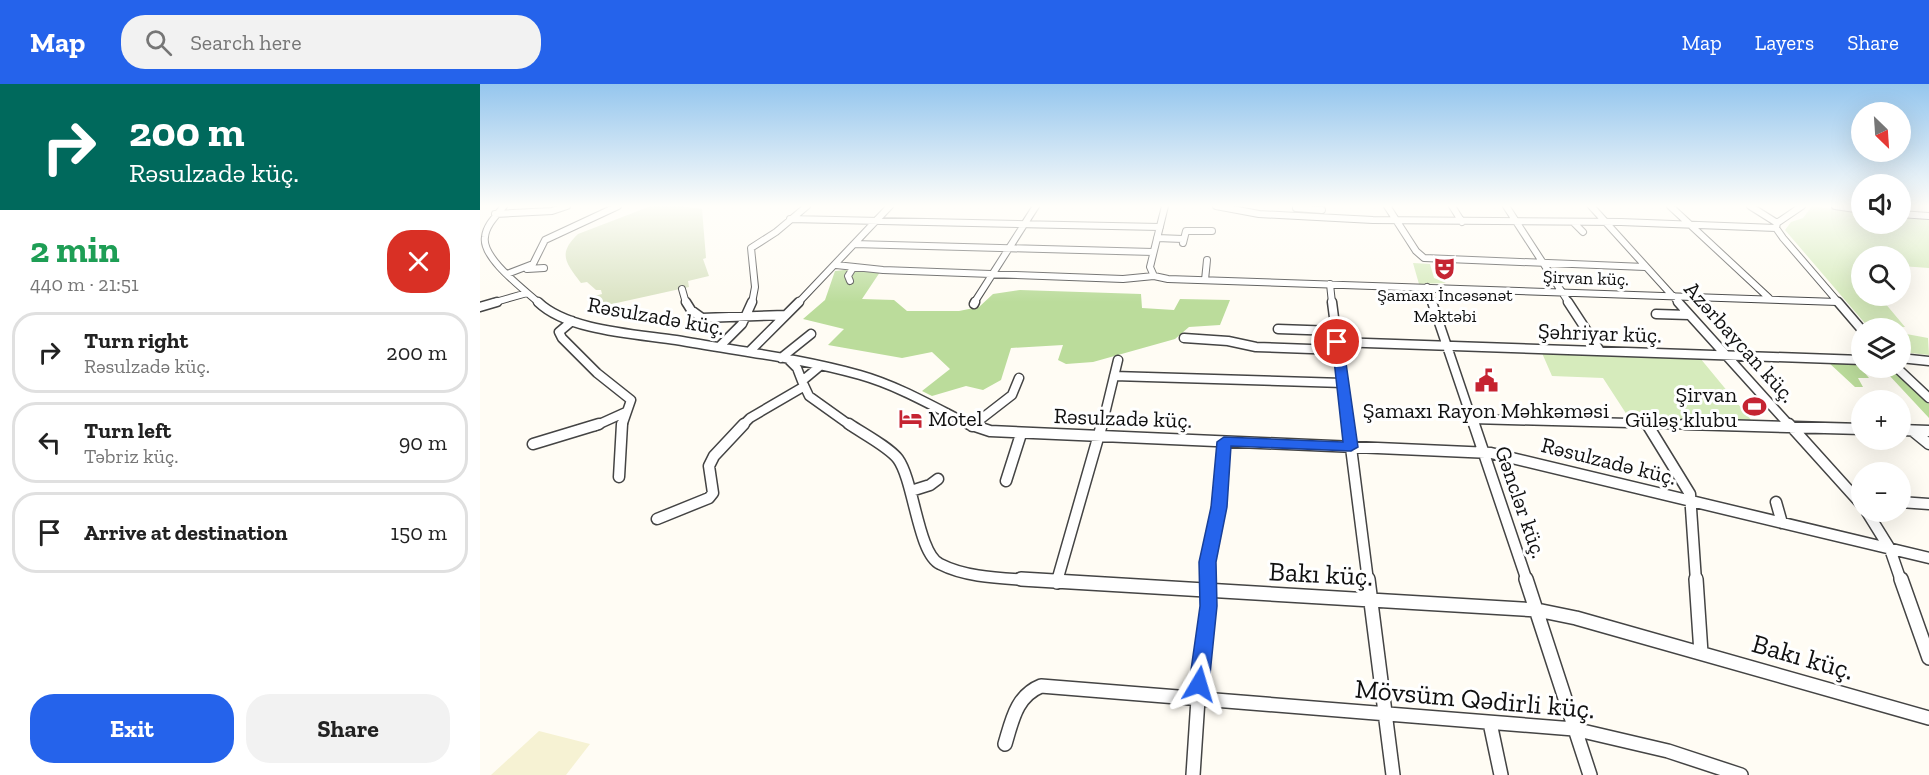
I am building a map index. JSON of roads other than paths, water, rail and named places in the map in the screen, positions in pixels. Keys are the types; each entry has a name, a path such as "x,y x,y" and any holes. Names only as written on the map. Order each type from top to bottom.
{"street":[{"path":"525,269 537,261 538,248 549,238"},
{"path":"719,347 739,330 749,316 754,282 751,248 764,238"},
{"path":"749,352 836,265 859,238"},
{"path":"974,304 1017,238"},
{"path":"1154,276 1150,267 1157,238"},
{"path":"1159,238 1183,241 1184,238"},
{"path":"1408,238 1424,258 1646,267"},
{"path":"1527,238 1600,351"},
{"name":"Azərbaycan küç.","path":"1620,238 1851,492"},
{"path":"1705,238 1769,298"},
{"path":"1787,238 1852,318"},
{"path":"482,239 483,255"},
{"path":"854,244 1154,252"},
{"name":"Rəsulzadə küç.","path":"483,255 548,311 572,321 784,358 860,375 892,386 972,426 990,431 1484,452 1929,558"},
{"path":"1205,280 1207,260"},
{"name":"Şirvan küç.","path":"836,265 852,268 994,275 1124,279 1154,276 1205,280 1838,302"},
{"path":"507,274 525,269 544,268"},
{"path":"850,281 848,276 852,268"},
{"path":"1330,284 1393,775"},
{"name":"Gənclər küç.","path":"1427,287 1537,610 1590,775"},
{"path":"682,289 685,302 698,317 717,320 785,315"},
{"path":"480,307 527,293"},
{"path":"1656,314 1689,315"},
{"path":"572,321 559,332 562,338 597,373 631,400 622,427 619,477"},
{"path":"1278,329 1336,331"},
{"path":"784,358 811,334"},
{"name":"Şəhriyar küç.","path":"1184,338 1228,341 1256,347 1447,346 1851,360"},
{"name":"Bakı küç.","path":"784,358 797,368 803,384 819,404 897,458 910,491 928,552 938,564 983,576 1057,582 1537,610 1701,652 1929,718"},
{"path":"1911,359 1929,361"},
{"path":"1057,582 1099,437 1118,360"},
{"path":"657,519 710,498 713,493 709,466 714,456 750,418 803,384 820,366"},
{"path":"1114,376 1343,383"},
{"path":"972,426 1012,395 1019,378"},
{"path":"1908,378 1929,398"},
{"path":"533,444 593,428 626,412"},
{"path":"1472,419 1851,429"},
{"path":"1647,424 1686,486 1692,501 1701,652"},
{"path":"1914,430 1929,431"},
{"path":"1914,430 1929,444"},
{"path":"1005,481 1021,434"},
{"path":"1193,775 1208,592 1207,562 1219,507 1224,442"},
{"path":"910,491 930,485 938,479"},
{"path":"1776,502 1782,523"},
{"path":"1911,503 1929,504"},
{"path":"1873,522 1890,549 1929,658"},
{"name":"Mövsüm Qədirli küç.","path":"1005,744 1022,695 1035,688 1574,729 1668,751 1741,775"},
{"path":"1490,723 1501,775"}],"place":[{"name":"Şamaxı İncəsənət Məktəbi","path":"1445,269"},
{"name":"Şamaxı Rayon Məhkəməsi","path":"1486,381"},
{"name":"Şirvan Güləş klubu","path":"1755,407"},
{"name":"Motel","path":"910,418"}]}
